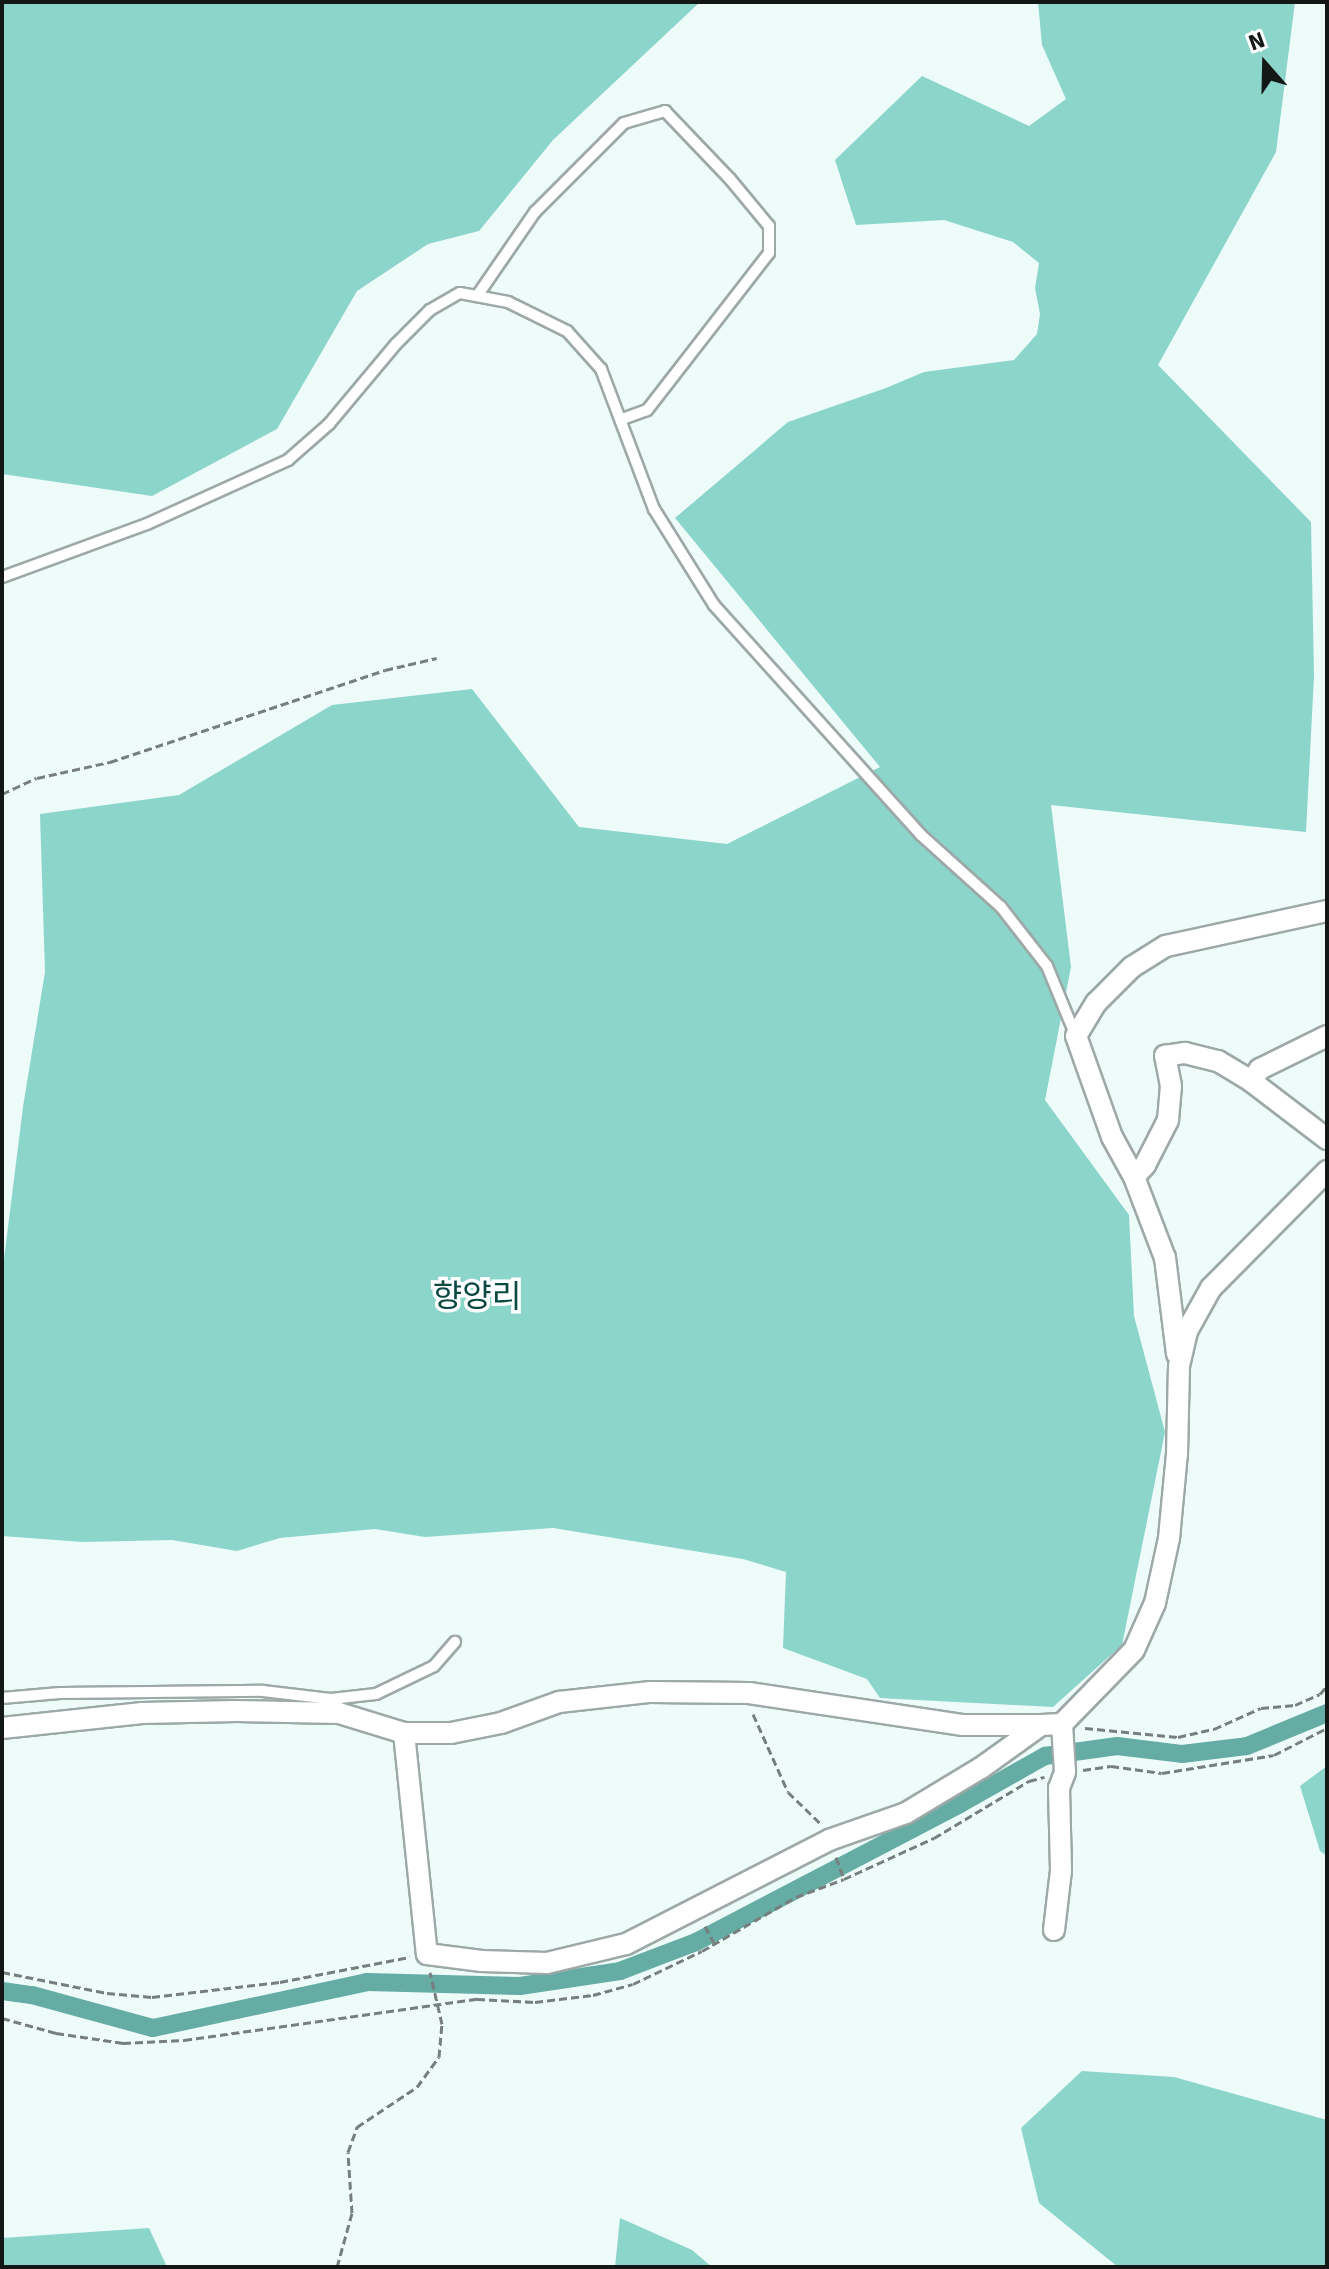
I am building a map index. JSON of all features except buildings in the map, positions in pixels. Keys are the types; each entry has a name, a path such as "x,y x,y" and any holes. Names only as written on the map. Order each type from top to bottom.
{"street":[{"path":"2,1728 142,1713 237,1711 339,1713 404,1733 451,1733 501,1723 559,1702 650,1692 749,1693 962,1725 1062,1725 1134,1650 1155,1603 1170,1524 1177,1454 1179,1366 1165,1258 1134,1177 1112,1137 1076,1036 1096,1003 1132,967 1166,946 1327,911"},
{"path":"1251,1081 1260,1069 1327,1036"},
{"path":"1134,1177 1145,1165 1168,1120 1171,1086 1165,1056 1185,1053 1218,1061 1251,1081 1327,1139"},
{"path":"1179,1366 1187,1331 1211,1288 1327,1171"},
{"path":"404,1733 427,1954 482,1961 547,1963 626,1944 829,1840 906,1813 981,1768 1041,1725"},
{"path":"1054,1930 1061,1870 1059,1788 1065,1770 1062,1725"}],"lane":[{"path":"477,296 535,212 624,123 665,111 730,179 769,226 769,253 647,410 622,419"},
{"path":"2,577 147,524 288,460 329,424 396,344 430,310 460,293 508,302 567,331 601,369 654,509 714,605 921,835 1001,907 1047,966 1076,1036"},
{"path":"2,1698 60,1693 263,1691 331,1699 376,1694 434,1666 455,1642"}],"path":[{"path":"2,794 37,778 110,762 385,670 437,658"},
{"path":"1062,1725 1178,1737 1214,1729 1261,1708 1295,1705 1320,1694 1327,1686"},
{"path":"749,1693 753,1717 788,1792 818,1820 844,1879"},
{"path":"2,1972 107,1993 152,1997 295,1979 427,1954 442,2024 439,2057 417,2087 357,2127 348,2152 352,2213 337,2267"}],"green space":[{"path":"2,2 700,2 553,140 479,231 428,244 357,291 277,429 152,496 2,474"},
{"path":"1038,2 1295,2 1276,152 1158,365 1311,522 1314,676 1306,832 1051,805 1071,967 1045,1100 1129,1215 1134,1316 1165,1432 1122,1645 1053,1707 880,1698 867,1679 783,1648 786,1572 743,1559 553,1528 425,1537 375,1529 280,1538 237,1551 172,1540 83,1542 2,1536 2,1275 23,1107 45,972 40,814 179,795 332,705 472,689 579,827 727,844 880,767 675,518 788,422 924,372 1014,360 1037,334 1040,314 1035,288 1039,263 1013,242 944,220 856,225 835,160 922,76 1029,126 1066,99 1042,45"},
{"path":"1327,1766 1327,1856 1320,1851 1300,1786"},
{"path":"1082,2071 1174,2077 1327,2120 1327,2267 1118,2267 1039,2203 1021,2128"},
{"path":"620,2218 692,2250 712,2267 615,2267"},
{"path":"149,2228 167,2267 2,2267 2,2238"}],"waterway":[{"path":"2,1991 32,1995 153,2028 367,1982 520,1986 620,1971 696,1942 1045,1756 1117,1746 1182,1754 1247,1746 1327,1713"}],"district":[{"name":"향양리","path":"477,1297"}]}
